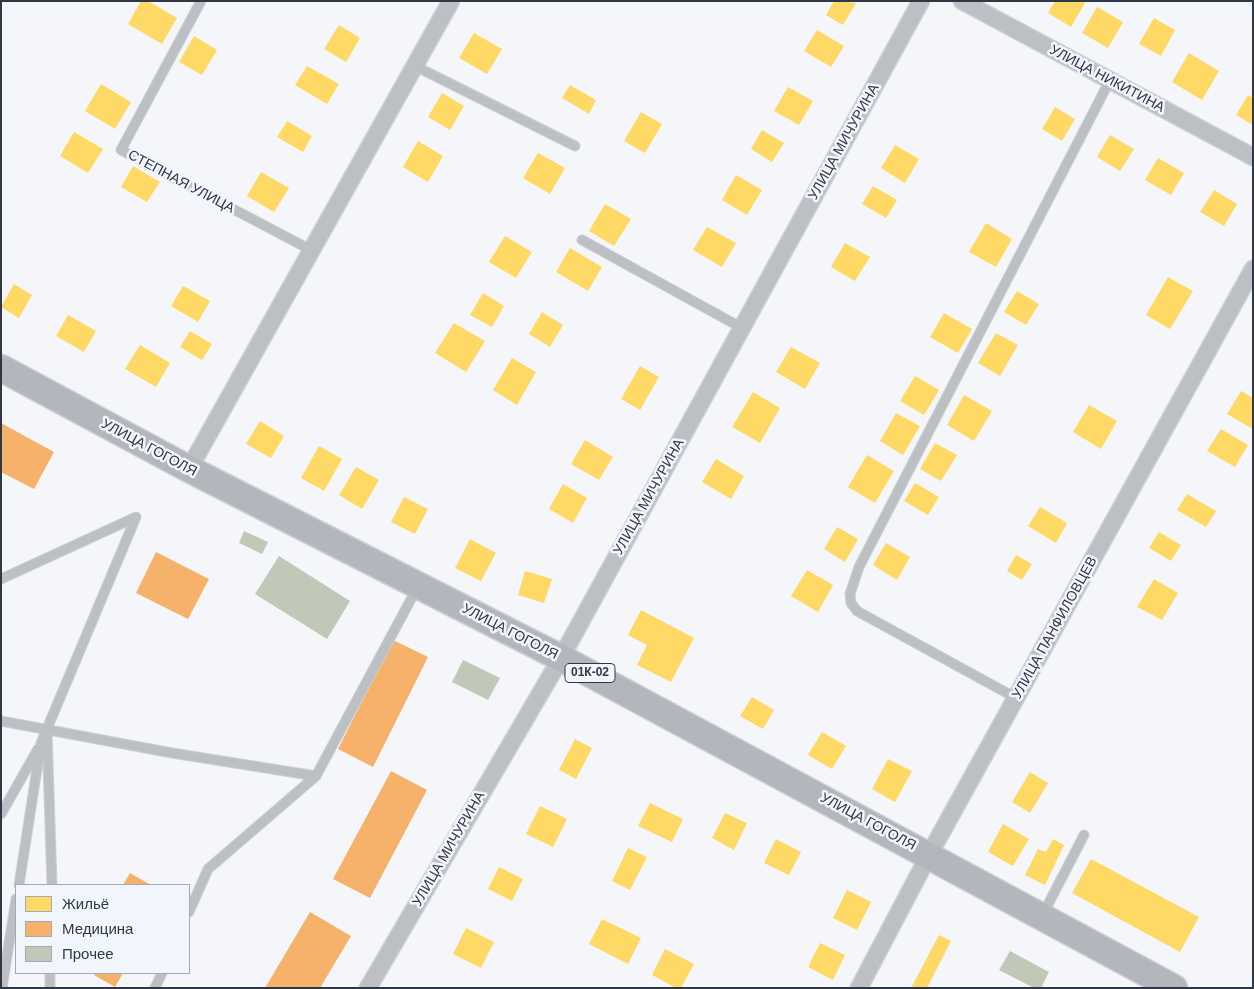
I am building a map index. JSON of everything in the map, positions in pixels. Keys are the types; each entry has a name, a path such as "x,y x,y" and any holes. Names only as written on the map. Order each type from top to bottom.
{"main road":[{"name":"УЛИЦА ГОГОЛЯ","path":"1,368 188,469 561,658 1174,988"}],"street":[{"path":"188,469 451,1"},
{"name":"УЛИЦА МИЧУРИНА","path":"368,988 561,658 920,1"},
{"name":"УЛИЦА НИКИТИНА","path":"962,1 1253,157"},
{"name":"УЛИЦА ПАНФИЛОВЦЕВ","path":"859,988 929,855 1253,269"}],"lane":[{"name":"СТЕПНАЯ УЛИЦА","path":"200,1 121,150 311,250"},
{"path":"415,66 574,146"},
{"path":"1016,698 857,611 851,604 850,594 859,567 1110,80"},
{"path":"582,240 742,328"},
{"path":"1,579 136,517 41,743 1,814"},
{"path":"190,910 208,869 316,776 418,586"},
{"path":"1,721 172,753 316,776"},
{"path":"47,729 52,884"},
{"path":"18,884 41,743"},
{"path":"1042,916 1084,835"},
{"path":"2,988 15,906"},
{"path":"50,974 50,988"},
{"path":"156,988 162,974"}],"building: Жильё":[{"path":"141,1 148,1 177,18 162,44 128,24"},
{"path":"834,1 856,3 843,25 826,15"},
{"path":"1055,1 1086,1 1071,27 1048,13"},
{"path":"1097,7 1123,22 1108,48 1082,33"},
{"path":"1154,18 1175,30 1161,56 1139,44"},
{"path":"339,25 360,38 346,62 324,49"},
{"path":"817,30 844,46 831,67 804,51"},
{"path":"474,33 502,49 487,74 459,58"},
{"path":"194,36 217,50 202,75 179,62"},
{"path":"1189,53 1219,71 1202,100 1172,82"},
{"path":"307,66 339,84 327,104 295,85"},
{"path":"101,84 131,102 115,129 85,111"},
{"path":"570,85 596,100 589,114 562,98"},
{"path":"788,87 813,101 799,125 774,111"},
{"path":"442,93 464,106 450,130 428,117"},
{"path":"1248,95 1253,98 1253,125 1236,115"},
{"path":"1055,107 1075,119 1062,141 1042,129"},
{"path":"641,112 662,124 645,153 624,141"},
{"path":"287,121 312,136 303,152 277,137"},
{"path":"762,130 784,143 772,162 751,149"},
{"path":"74,132 103,149 88,173 60,156"},
{"path":"1110,135 1134,149 1120,171 1097,157"},
{"path":"418,141 443,156 428,182 403,167"},
{"path":"895,145 919,159 905,183 881,168"},
{"path":"538,153 565,168 550,194 523,178"},
{"path":"1158,158 1184,173 1171,195 1145,180"},
{"path":"133,166 160,182 147,202 121,187"},
{"path":"261,172 289,188 274,212 247,196"},
{"path":"736,175 762,190 747,215 722,200"},
{"path":"873,186 897,200 886,218 862,204"},
{"path":"1214,190 1237,204 1224,226 1200,212"},
{"path":"605,204 631,219 614,246 589,231"},
{"path":"986,223 1012,239 996,267 969,252"},
{"path":"707,227 736,243 722,267 693,250"},
{"path":"505,236 532,252 516,278 489,262"},
{"path":"845,243 870,257 855,281 831,267"},
{"path":"570,248 602,267 588,291 556,272"},
{"path":"1168,277 1193,291 1170,329 1146,315"},
{"path":"14,284 32,295 19,318 1,307"},
{"path":"183,286 210,301 198,322 171,306"},
{"path":"1017,291 1039,304 1026,325 1004,312"},
{"path":"483,293 504,306 492,327 470,315"},
{"path":"542,312 563,325 550,347 529,334"},
{"path":"944,313 972,329 958,353 930,337"},
{"path":"68,315 96,331 84,352 56,336"},
{"path":"454,323 485,341 466,372 435,353"},
{"path":"190,331 212,344 202,360 180,347"},
{"path":"996,333 1018,345 1000,376 978,363"},
{"path":"140,345 170,363 156,387 125,369"},
{"path":"791,347 820,363 805,389 776,372"},
{"path":"512,358 536,372 517,405 493,390"},
{"path":"640,366 659,377 640,410 621,399"},
{"path":"915,376 939,390 924,415 900,401"},
{"path":"1241,391 1253,398 1253,429 1227,414"},
{"path":"753,392 780,408 760,443 732,427"},
{"path":"964,395 992,411 974,441 947,425"},
{"path":"1089,405 1117,421 1101,449 1073,432"},
{"path":"896,413 920,426 903,455 880,441"},
{"path":"260,421 284,436 271,458 246,444"},
{"path":"1221,429 1248,445 1235,467 1207,451"},
{"path":"585,440 613,457 599,480 571,464"},
{"path":"935,443 957,455 941,481 920,469"},
{"path":"319,446 342,459 324,491 301,478"},
{"path":"867,455 894,471 875,503 848,487"},
{"path":"716,459 744,476 731,499 702,482"},
{"path":"356,467 379,480 362,509 339,495"},
{"path":"915,483 939,497 928,515 904,501"},
{"path":"563,484 587,498 573,523 549,509"},
{"path":"1187,494 1216,511 1206,527 1177,510"},
{"path":"404,497 428,509 415,534 391,522"},
{"path":"1040,507 1067,523 1056,543 1028,526"},
{"path":"837,527 858,539 845,562 824,549"},
{"path":"1159,532 1181,545 1171,561 1149,548"},
{"path":"470,539 496,553 481,581 455,568"},
{"path":"886,543 910,557 897,580 873,565"},
{"path":"1016,555 1032,564 1022,580 1007,571"},
{"path":"807,570 833,585 818,612 791,596"},
{"path":"525,571 552,579 544,603 518,595"},
{"path":"1154,579 1178,593 1162,620 1137,607"},
{"path":"641,610 694,638 671,682 637,665 647,645 628,635"},
{"path":"752,697 774,710 763,729 740,716"},
{"path":"822,732 846,746 832,769 808,755"},
{"path":"575,739 592,748 576,779 559,770"},
{"path":"888,759 912,771 895,802 872,789"},
{"path":"1030,772 1048,783 1030,813 1012,802"},
{"path":"650,803 683,819 672,842 638,826"},
{"path":"540,806 567,819 553,847 526,834"},
{"path":"725,813 747,823 734,850 712,838"},
{"path":"1003,824 1029,839 1013,866 988,852"},
{"path":"776,839 801,852 789,875 764,863"},
{"path":"1053,839 1064,845 1045,885 1025,875 1038,849 1046,852"},
{"path":"628,848 647,857 630,890 612,881"},
{"path":"1091,859 1199,917 1180,952 1072,893"},
{"path":"499,867 523,879 512,901 488,889"},
{"path":"847,890 871,902 857,930 833,918"},
{"path":"602,919 641,938 628,964 589,944"},
{"path":"466,928 494,942 481,968 453,954"},
{"path":"939,935 951,941 927,988 911,988"},
{"path":"820,943 845,955 833,980 808,967"},
{"path":"665,949 694,964 681,988 676,988 652,975"}],"building: Медицина":[{"path":"1,423 54,452 34,489 1,472"},
{"path":"156,552 209,579 188,619 136,593"},
{"path":"393,640 428,657 373,767 338,749"},
{"path":"391,771 427,790 370,898 333,879"},
{"path":"130,873 149,884 124,884"},
{"path":"310,912 351,936 320,988 265,988"},
{"path":"94,974 122,974 115,987"}],"building: Прочее":[{"path":"244,531 268,542 262,554 239,543"},
{"path":"279,556 350,601 327,639 255,594"},
{"path":"463,660 500,678 488,700 452,682"},
{"path":"1010,951 1049,972 1041,988 1034,988 999,970"}]}
